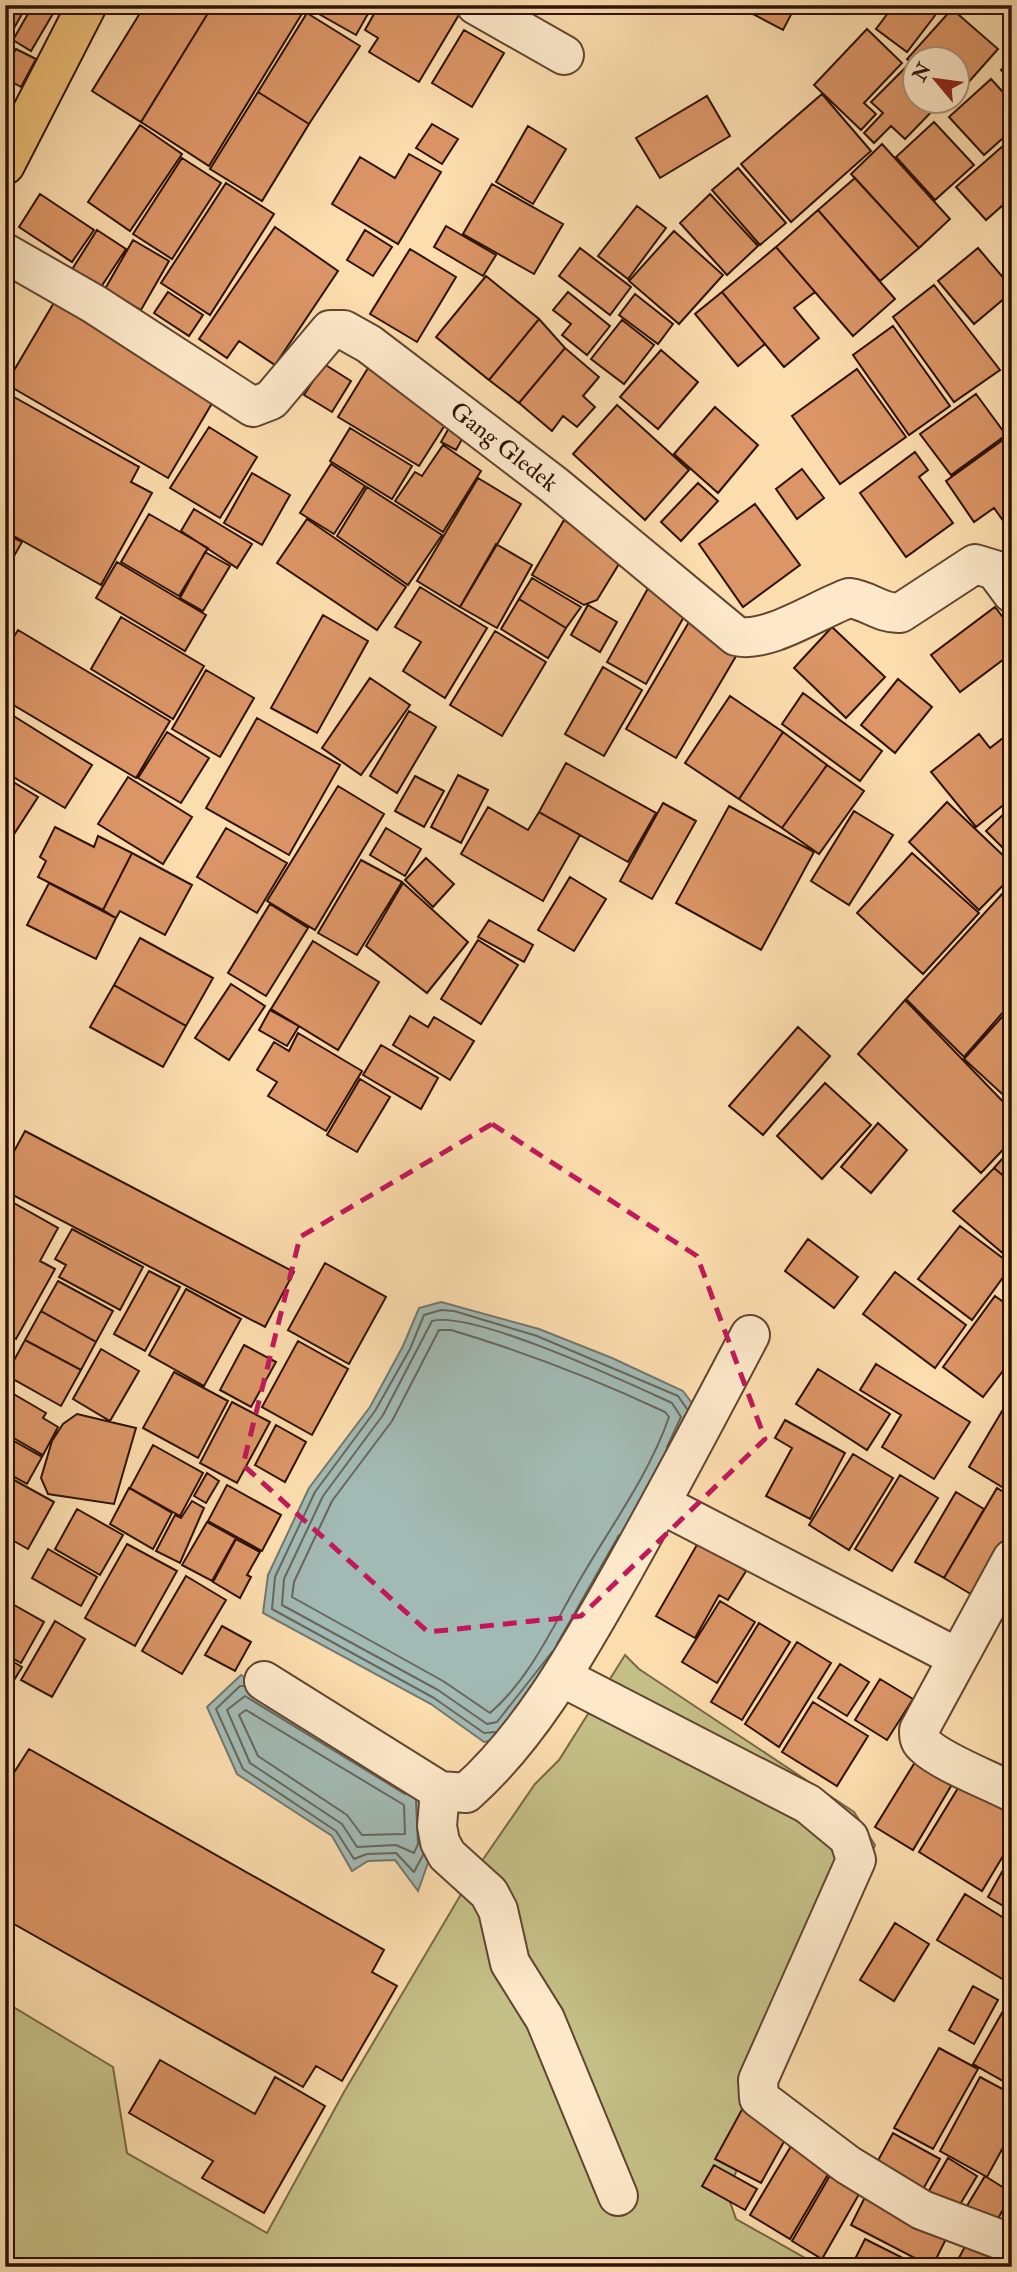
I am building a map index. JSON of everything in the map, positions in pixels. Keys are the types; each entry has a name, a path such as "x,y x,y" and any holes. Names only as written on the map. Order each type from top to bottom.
{"main road":[{"path":"5,165 88,5"}],"street":[{"path":"476,5 564,55"},
{"name":"Gang Gledek","path":"5,253 104,310 253,407 271,400 330,330 344,330 369,344 554,485 736,636 747,639 776,630 849,598 860,599 886,614 900,613 975,564 995,570 1012,593"},
{"path":"264,1681 440,1791 466,1793 484,1777 562,1677 661,1504 750,1335"},
{"path":"661,1504 958,1658"},
{"path":"1012,1559 919,1730 919,1738 924,1745 1012,1792"},
{"path":"562,1677 808,1804 849,1838 856,1860 758,2080 759,2098 848,2165 922,2210 1012,2244"},
{"path":"440,1791 437,1826 440,1842 447,1855 489,1893 498,1910 510,1963 545,2019 618,2196"}],"highlighted area":[{"path":"492,1124 697,1256 765,1439 581,1616 428,1632 243,1465 300,1237"}],"shaded area":[{"path":"625,1655 639,1669 854,1812 875,1845 727,2193 736,2219 821,2267 5,2267 5,2002 113,2067 127,2153 267,2233 344,2092 473,1874 535,1784 559,1760"}],"water":[{"path":"441,1302 539,1329 612,1358 683,1391 700,1414 505,1737 484,1742 431,1704 263,1613 268,1575 309,1488 370,1407 403,1346 419,1308"},
{"path":"241,1675 422,1785 434,1846 418,1891 395,1860 368,1861 352,1871 332,1836 237,1774 207,1707"}],"building":[{"path":"5,5 27,5 9,37 5,34"},
{"path":"33,5 58,5 31,51 13,40"},
{"path":"145,5 213,5 141,122 92,91"},
{"path":"213,5 293,5 303,12 209,166 141,122"},
{"path":"303,5 373,5 356,35"},
{"path":"379,5 447,5 460,13 419,82 369,52 378,38 365,30"},
{"path":"758,5 796,5 783,30 753,14"},
{"path":"894,5 943,5 912,46 902,46 902,48 876,29"},
{"path":"952,9 998,49 972,78 972,46 919,46"},
{"path":"307,13 360,46 309,124 258,92"},
{"path":"867,29 902,63 864,103 876,114 861,130 814,85"},
{"path":"464,30 504,53 472,107 432,83"},
{"path":"16,49 36,59 21,87 5,78 5,69"},
{"path":"1012,57 1012,79 1001,70"},
{"path":"902,71 902,116 927,116 905,139 891,126 874,143 864,133 883,113 871,102"},
{"path":"991,79 1012,102 1012,130 984,155 949,117 972,116 972,96"},
{"path":"258,92 309,124 262,201 210,169"},
{"path":"822,94 871,151 791,222 741,164"},
{"path":"707,96 730,136 660,178 636,138"},
{"path":"934,122 974,165 935,200 896,157"},
{"path":"432,124 458,139 442,164 416,148"},
{"path":"140,125 182,154 130,231 88,202"},
{"path":"528,126 566,149 533,204 496,182"},
{"path":"1012,138 1012,197 986,220 956,187"},
{"path":"882,144 950,219 919,248 851,174"},
{"path":"409,154 441,172 398,244 332,204 360,157 395,178"},
{"path":"182,158 221,183 172,259 133,234"},
{"path":"738,168 786,223 760,245 712,190"},
{"path":"855,178 919,248 880,281 818,210"},
{"path":"226,183 274,214 210,315 161,283"},
{"path":"492,184 563,224 534,274 463,234"},
{"path":"40,194 94,230 72,262 19,227"},
{"path":"710,194 758,246 727,275 680,223"},
{"path":"637,206 666,228 628,279 598,256"},
{"path":"818,210 895,299 853,336 776,247"},
{"path":"446,226 496,255 483,276 434,247"},
{"path":"275,227 338,271 275,365 239,341 227,358 199,339"},
{"path":"97,230 126,249 99,290 71,271"},
{"path":"365,230 392,247 373,276 347,260"},
{"path":"674,231 723,275 679,324 629,281"},
{"path":"133,240 169,261 141,310 105,289"},
{"path":"776,247 815,292 794,308 819,338 784,367 722,292"},
{"path":"580,248 631,287 610,315 559,276"},
{"path":"978,248 1012,288 1012,292 974,324 938,281"},
{"path":"410,249 456,277 417,342 370,314"},
{"path":"486,276 539,319 489,380 436,337"},
{"path":"934,285 1000,370 954,402 893,317"},
{"path":"168,292 203,315 189,336 154,313"},
{"path":"568,292 610,326 587,355 562,335 571,324 553,310"},
{"path":"722,292 765,344 738,366 695,314"},
{"path":"59,294 221,388 168,478 6,384"},
{"path":"635,294 673,324 658,344 619,315"},
{"path":"539,319 565,348 519,403 489,380"},
{"path":"622,320 654,345 624,384 591,359"},
{"path":"893,326 950,406 909,435 853,355"},
{"path":"565,348 599,377 583,396 595,407 577,427 563,416 552,431 519,403"},
{"path":"661,350 698,382 658,429 620,397"},
{"path":"324,364 351,381 332,412 304,395"},
{"path":"368,368 450,417 419,466 338,417"},
{"path":"857,369 906,437 840,484 792,416"},
{"path":"5,392 139,467 131,482 152,493 101,585 5,531"},
{"path":"976,394 1006,435 951,475 920,434"},
{"path":"617,405 689,470 645,520 573,454"},
{"path":"715,407 758,445 718,493 674,454"},
{"path":"455,417 470,425 456,450 441,442"},
{"path":"209,427 257,457 220,518 170,488"},
{"path":"350,428 412,466 392,499 330,461"},
{"path":"1007,437 1012,444 1012,517 1004,522 994,508 974,522 946,481"},
{"path":"443,445 481,471 443,532 395,501 415,472 422,476"},
{"path":"915,452 928,470 919,477 953,523 906,557 860,493"},
{"path":"331,464 365,486 334,534 300,513"},
{"path":"802,469 824,498 797,519 776,489"},
{"path":"252,473 290,495 262,545 224,523"},
{"path":"478,478 521,504 460,607 417,581"},
{"path":"698,483 718,501 681,541 661,522"},
{"path":"367,487 442,535 408,585 337,536"},
{"path":"755,504 800,565 743,607 699,544"},
{"path":"194,509 252,544 237,568 181,531"},
{"path":"149,514 208,548 179,596 121,562"},
{"path":"307,519 406,587 377,630 277,563"},
{"path":"564,520 622,559 597,600 584,605 532,575"},
{"path":"5,533 22,542 5,572"},
{"path":"496,544 532,565 497,628 460,607"},
{"path":"205,552 230,566 203,611 180,598"},
{"path":"117,562 206,615 185,651 96,598"},
{"path":"532,578 581,607 566,628 519,599"},
{"path":"651,583 690,606 646,684 607,662"},
{"path":"420,587 487,628 445,698 403,671 421,642 395,627"},
{"path":"519,599 566,628 548,658 501,629"},
{"path":"588,605 617,622 600,652 571,635"},
{"path":"995,607 1012,629 1012,653 960,692 931,655"},
{"path":"323,615 368,641 317,733 271,708"},
{"path":"121,617 204,666 173,719 91,669"},
{"path":"689,622 739,651 676,758 626,729"},
{"path":"832,627 885,677 846,718 794,668"},
{"path":"18,630 170,721 136,778 5,700 5,651"},
{"path":"495,631 546,662 502,736 450,705"},
{"path":"603,667 642,690 604,756 565,734"},
{"path":"206,670 254,698 220,757 172,729"},
{"path":"370,678 410,705 361,775 322,748"},
{"path":"898,679 932,707 895,753 861,725"},
{"path":"803,693 882,751 860,781 782,724"},
{"path":"730,696 783,732 739,799 685,763"},
{"path":"409,711 436,727 397,793 370,776"},
{"path":"12,715 92,765 65,808 5,772 5,725"},
{"path":"257,718 340,765 289,855 206,808"},
{"path":"1012,731 1012,798 976,827 931,772 979,734 990,748"},
{"path":"167,732 209,758 181,803 138,778"},
{"path":"783,732 827,765 782,828 739,799"},
{"path":"566,763 656,813 628,862 539,812"},
{"path":"827,765 864,791 819,854 782,828"},
{"path":"458,775 488,790 461,843 431,827"},
{"path":"415,776 444,791 424,827 395,811"},
{"path":"5,777 38,797 5,848"},
{"path":"128,777 192,817 163,864 98,824"},
{"path":"338,786 384,814 315,930 267,901"},
{"path":"947,802 1012,864 1012,876 979,910 909,842"},
{"path":"663,803 696,821 652,899 620,881"},
{"path":"729,806 814,852 761,950 676,903"},
{"path":"1012,806 1012,857 986,831"},
{"path":"488,807 528,830 539,812 580,835 543,901 461,854"},
{"path":"854,811 893,835 849,905 811,881"},
{"path":"55,827 94,847 98,836 132,853 103,910 38,877 46,861 40,857"},
{"path":"226,828 287,863 257,913 197,877"},
{"path":"386,828 421,849 405,876 370,855"},
{"path":"132,853 192,885 165,935 120,911 116,918 103,910"},
{"path":"912,853 979,913 923,974 857,913"},
{"path":"426,858 454,884 433,907 405,880"},
{"path":"361,860 402,882 357,955 318,933"},
{"path":"570,877 606,899 574,951 538,930"},
{"path":"49,883 116,918 96,959 27,925"},
{"path":"403,883 468,942 427,993 366,946"},
{"path":"1012,883 1012,1002 964,1057 906,999"},
{"path":"270,904 308,928 266,996 228,973"},
{"path":"489,920 533,945 524,962 478,937"},
{"path":"140,938 213,978 186,1026 114,985"},
{"path":"478,940 518,965 481,1024 441,999"},
{"path":"313,941 379,982 338,1050 271,1009"},
{"path":"231,984 265,1006 229,1060 195,1038"},
{"path":"114,985 186,1026 163,1067 90,1027"},
{"path":"905,1000 1012,1111 1012,1140 981,1173 858,1054"},
{"path":"1012,1006 1012,1103 964,1059"},
{"path":"270,1010 299,1026 287,1046 259,1030"},
{"path":"410,1016 428,1027 434,1017 474,1041 450,1080 393,1045"},
{"path":"798,1027 830,1056 763,1135 729,1106"},
{"path":"298,1033 362,1071 326,1131 268,1096 277,1082 257,1070 274,1042 289,1051"},
{"path":"381,1045 438,1078 421,1109 363,1075"},
{"path":"360,1079 390,1097 357,1152 327,1135"},
{"path":"825,1083 871,1125 822,1179 777,1136"},
{"path":"878,1123 907,1150 871,1193 841,1167"},
{"path":"25,1131 294,1272 265,1327 5,1191 5,1168"},
{"path":"1012,1148 1012,1183 994,1168"},
{"path":"994,1168 1012,1183 1012,1261 953,1211"},
{"path":"5,1198 58,1228 40,1261 55,1269 16,1339 5,1333"},
{"path":"960,1226 1012,1265 972,1320 918,1279"},
{"path":"72,1229 143,1267 120,1310 59,1277 66,1265 55,1259"},
{"path":"808,1239 858,1277 834,1308 785,1271"},
{"path":"325,1263 386,1297 349,1364 288,1330"},
{"path":"149,1271 180,1287 145,1351 114,1334"},
{"path":"895,1272 966,1325 935,1368 863,1314"},
{"path":"58,1281 113,1311 96,1342 41,1311"},
{"path":"186,1289 241,1319 204,1386 149,1355"},
{"path":"995,1296 1012,1308 1012,1359 983,1397 943,1367"},
{"path":"41,1311 96,1342 81,1370 25,1340"},
{"path":"25,1340 81,1370 61,1406 6,1375"},
{"path":"298,1341 348,1369 312,1435 262,1407"},
{"path":"244,1345 276,1362 251,1407 220,1390"},
{"path":"101,1349 139,1371 110,1421 73,1399"},
{"path":"876,1364 970,1422 934,1479 882,1447 901,1415 860,1390"},
{"path":"818,1369 890,1414 867,1450 796,1404"},
{"path":"174,1372 228,1401 198,1458 143,1428"},
{"path":"5,1389 46,1413 43,1418 58,1427 43,1455 5,1433"},
{"path":"232,1402 270,1422 237,1483 200,1463"},
{"path":"1005,1406 1012,1410 1012,1493 969,1467"},
{"path":"77,1414 136,1428 114,1504 48,1494 41,1478 52,1441 63,1424"},
{"path":"785,1420 845,1453 810,1519 766,1496 792,1448 775,1438"},
{"path":"276,1425 306,1442 285,1482 255,1465"},
{"path":"5,1436 42,1457 27,1484 5,1472"},
{"path":"153,1445 203,1473 180,1516 130,1488"},
{"path":"853,1454 893,1478 849,1550 809,1525"},
{"path":"207,1473 219,1481 206,1503 194,1496"},
{"path":"5,1475 54,1502 28,1549 5,1536"},
{"path":"900,1475 938,1498 892,1571 855,1549"},
{"path":"227,1485 281,1515 262,1551 208,1521"},
{"path":"129,1488 172,1513 153,1549 110,1524"},
{"path":"997,1488 1012,1497 1012,1532 974,1596 944,1578"},
{"path":"956,1492 984,1509 944,1578 915,1562"},
{"path":"192,1501 204,1508 180,1563 156,1551 175,1515 181,1518"},
{"path":"77,1509 123,1535 100,1575 55,1549"},
{"path":"207,1522 236,1538 212,1581 182,1565"},
{"path":"236,1539 260,1552 247,1575 251,1577 240,1598 213,1582"},
{"path":"698,1543 746,1571 728,1600 719,1595 695,1638 656,1616"},
{"path":"127,1544 177,1571 135,1646 85,1618"},
{"path":"48,1549 97,1577 81,1606 32,1578"},
{"path":"186,1576 226,1600 182,1674 142,1651"},
{"path":"7,1601 44,1622 21,1663 5,1654"},
{"path":"720,1601 755,1622 717,1683 682,1662"},
{"path":"55,1621 85,1639 52,1697 21,1680"},
{"path":"759,1623 790,1642 742,1720 711,1702"},
{"path":"222,1626 251,1642 235,1671 205,1655"},
{"path":"797,1642 831,1663 779,1747 745,1724"},
{"path":"5,1657 22,1667 5,1695"},
{"path":"840,1664 869,1682 847,1716 818,1698"},
{"path":"880,1679 913,1699 887,1740 855,1720"},
{"path":"813,1702 868,1736 837,1786 782,1752"},
{"path":"29,1749 384,1950 372,1972 397,1986 342,2081 316,2066 303,2087 5,1919 5,1766 15,1771"},
{"path":"920,1754 957,1776 913,1850 875,1827"},
{"path":"963,1780 1012,1810 1012,1841 982,1891 919,1852"},
{"path":"1012,1854 1012,1911 988,1897"},
{"path":"965,1894 1012,1923 1012,1967 1004,1980 937,1940"},
{"path":"895,1923 929,1944 894,2001 860,1980"},
{"path":"973,1986 998,2000 974,2044 949,2030"},
{"path":"1007,2004 1012,2007 1012,2086 973,2064"},
{"path":"939,2048 978,2069 933,2149 894,2128"},
{"path":"160,2060 255,2114 275,2077 325,2106 264,2213 202,2178 213,2161 129,2113"},
{"path":"980,2077 1012,2094 1012,2131 987,2177 940,2151"},
{"path":"745,2104 791,2129 761,2183 715,2159"},
{"path":"893,2133 940,2159 917,2200 870,2175"},
{"path":"797,2136 837,2159 790,2239 750,2215"},
{"path":"948,2158 977,2176 952,2218 923,2201"},
{"path":"714,2165 757,2189 745,2210 702,2186"},
{"path":"832,2172 862,2189 822,2259 792,2241"},
{"path":"985,2176 1012,2193 994,2226 959,2219"},
{"path":"869,2189 950,2231 932,2267 851,2225"},
{"path":"865,2239 917,2265 917,2267 851,2267"},
{"path":"969,2239 1006,2258 1001,2267 954,2267"}]}
